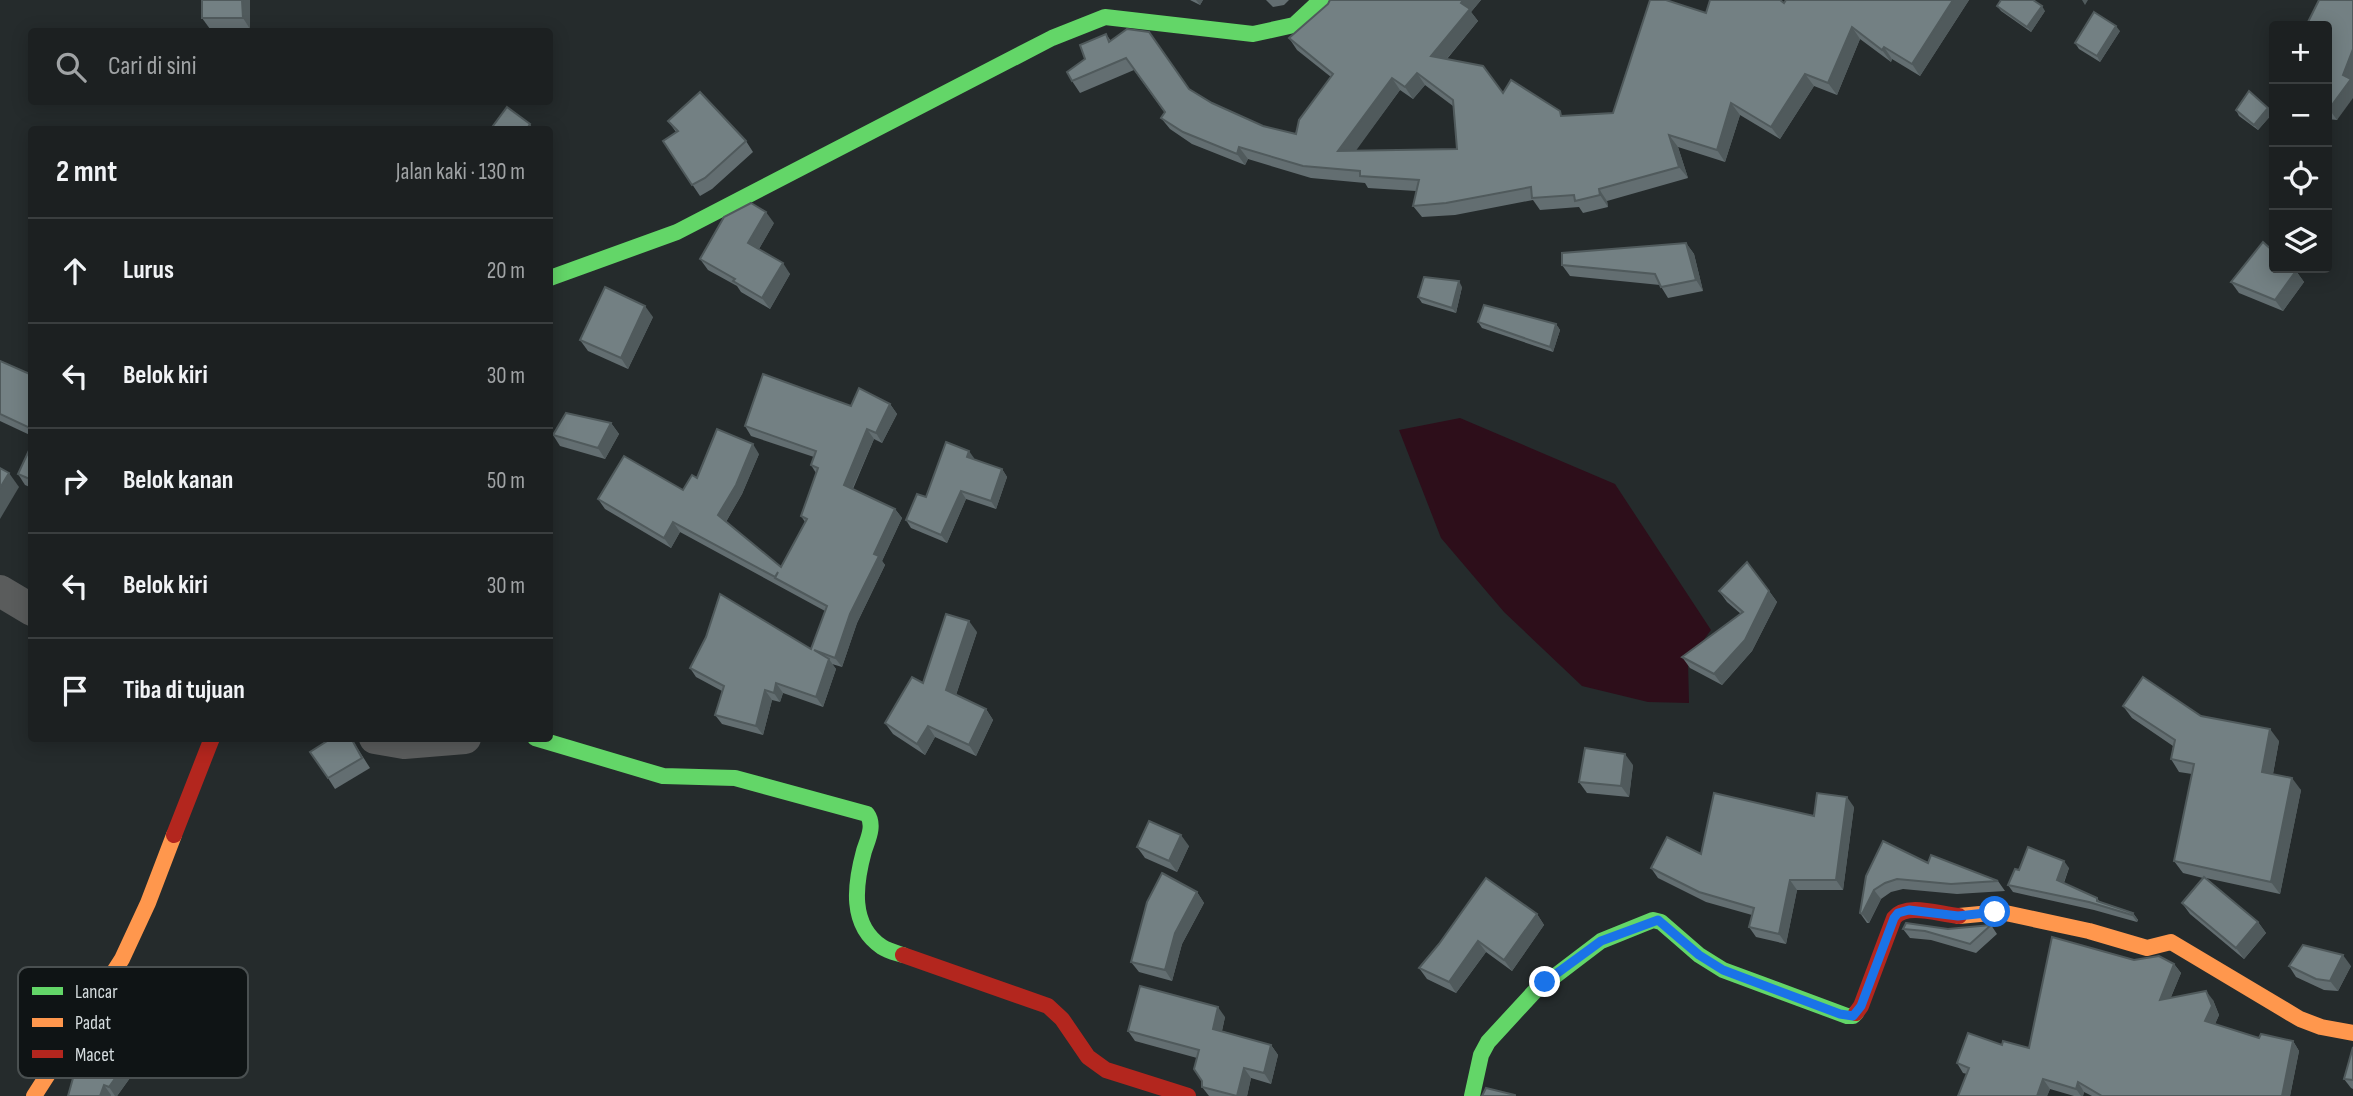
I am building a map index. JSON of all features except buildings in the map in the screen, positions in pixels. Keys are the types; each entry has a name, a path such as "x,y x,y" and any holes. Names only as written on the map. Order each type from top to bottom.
{"street":[{"path":"553,277 677,232 1052,38 1105,17 1252,34 1294,25 1321,0"},
{"path":"0,591 28,608"},
{"path":"117,967 148,903 210,742"},
{"path":"398,742 416,742"},
{"path":"548,742 663,776 735,778 867,814 871,828 855,900 856,908 874,941 883,948 1035,1000 1055,1012 1084,1055 1096,1065 1188,1096"},
{"path":"1472,1096 1481,1055 1488,1042 1534,992 1601,941 1653,920 1661,922 1699,955 1723,970 1847,1016 1853,1016 1861,1006 1898,913 1909,910 1958,916 1995,912 2089,931 2147,948 2171,942 2300,1019 2321,1027 2353,1032"},
{"path":"34,1096 46,1078"}],"shaded area":[{"path":"1460,418 1615,484 1711,630 1688,661 1689,703 1648,702 1582,686 1504,612 1441,538 1399,430"}],"traffic: fast":[{"path":"553,277 677,232 1052,38 1105,17 1253,34 1294,25 1321,0"},
{"path":"548,742 663,776 735,778 867,814 871,827 858,877 859,916 871,938 884,948 903,955"},
{"path":"1472,1096 1481,1055 1488,1042 1534,992 1601,941 1653,920 1661,922 1699,955 1723,970 1847,1016 1856,1013"}],"traffic: slow":[{"path":"117,967 148,903 174,835"},
{"path":"1959,916 2001,912 2089,931 2147,948 2171,942 2300,1019 2321,1027 2353,1033"},
{"path":"34,1096 46,1078"}],"traffic: jam":[{"path":"174,835 210,742"},
{"path":"1856,1013 1894,918 1900,913 1916,910 1959,916"},
{"path":"903,955 1048,1006 1062,1019 1088,1057 1106,1070 1188,1096"}],"route":[{"path":"1545,982 1601,941 1658,920 1699,955 1723,970 1840,1014 1853,1016 1861,1006 1898,913 1909,910 1958,916 1995,912"}]}
